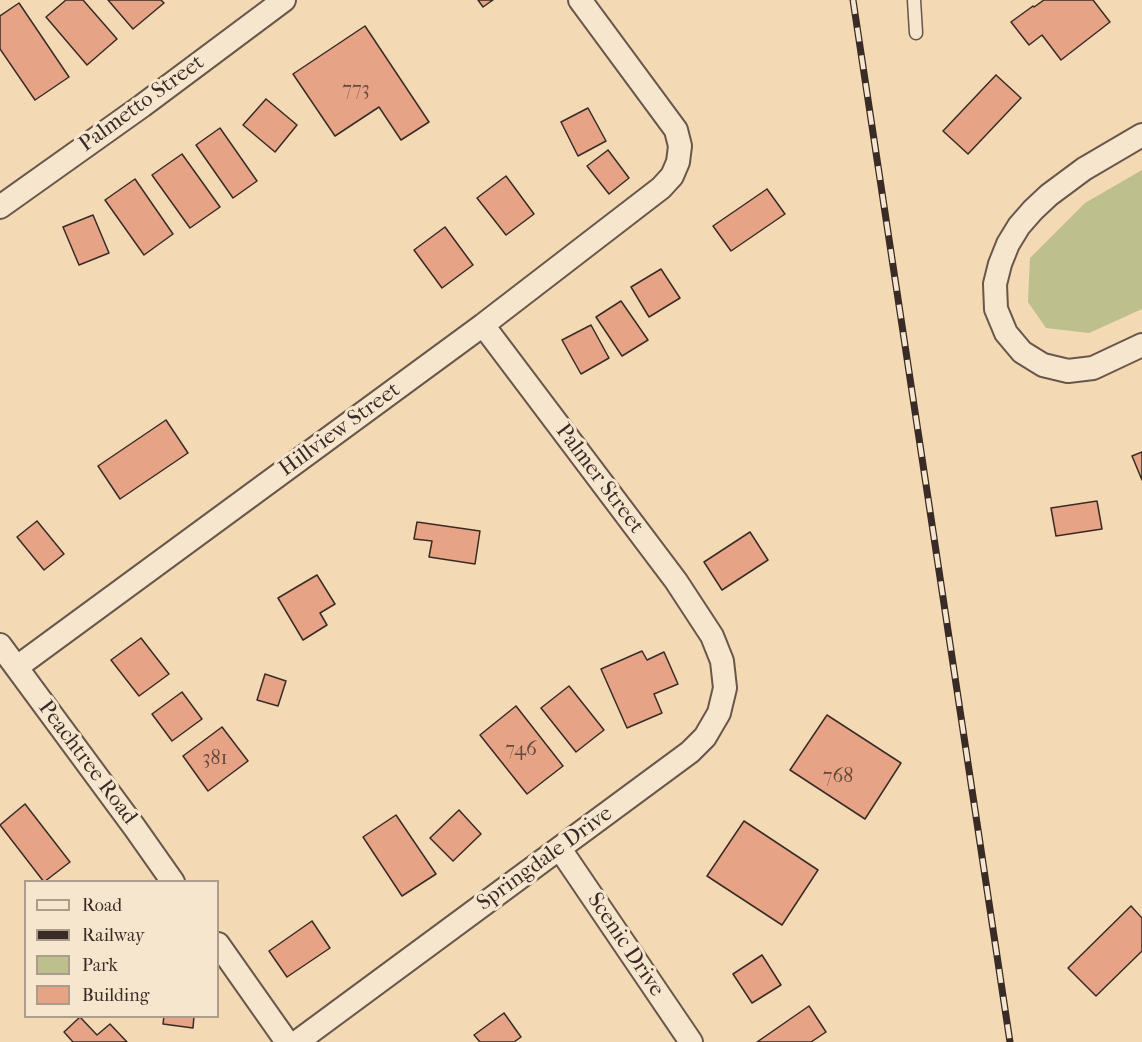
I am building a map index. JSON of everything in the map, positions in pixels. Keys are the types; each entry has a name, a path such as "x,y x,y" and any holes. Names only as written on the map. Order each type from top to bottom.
{"street":[{"name":"Palmetto Street","path":"0,207 142,106 284,0"},
{"name":"Hillview Street","path":"16,668 483,325 661,188 672,176 678,162 680,146 676,130 580,0"},
{"path":"1142,135 1084,169 1033,210 1019,226 1008,244 995,284 996,309 1006,333 1022,352 1043,365 1068,370 1093,368 1142,345"},
{"name":"Palmer Street","path":"483,325 676,581 712,636"},
{"name":"Springdale Drive","path":"297,1042 690,752 705,736 719,714 725,688 722,661 712,636"},
{"name":"Peachtree Road","path":"0,645 172,880"},
{"name":"Scenic Drive","path":"560,849 691,1042"},
{"path":"219,945 287,1042"}],"lane":[{"path":"914,0 916,33"}],"green space":[{"path":"1142,170 1142,309 1089,333 1046,328 1028,302 1030,258 1085,203"}],"building":[{"path":"66,0 83,0 117,39 87,65 46,17"},
{"path":"108,0 161,0 164,3 133,29"},
{"path":"478,0 493,0 483,7"},
{"path":"1044,0 1093,0 1110,22 1061,60 1042,35 1029,45 1011,22"},
{"path":"19,3 69,77 35,100 0,49 0,16"},
{"path":"365,26 429,122 401,140 379,107 335,136 293,74"},
{"path":"996,75 1021,98 968,154 943,131"},
{"path":"266,99 297,125 275,152 243,125"},
{"path":"588,108 606,141 578,156 561,122"},
{"path":"220,128 257,181 233,198 196,145"},
{"path":"608,150 629,178 609,194 587,166"},
{"path":"182,154 220,207 190,228 152,175"},
{"path":"506,176 534,214 506,235 477,198"},
{"path":"135,179 173,234 144,255 105,200"},
{"path":"767,189 785,214 731,251 713,226"},
{"path":"93,215 109,253 79,265 63,227"},
{"path":"445,227 473,265 442,288 414,250"},
{"path":"661,269 680,298 649,317 631,287"},
{"path":"621,301 648,340 622,356 596,317"},
{"path":"591,325 609,358 581,374 562,340"},
{"path":"166,420 188,453 120,499 98,466"},
{"path":"1142,452 1142,480 1132,456"},
{"path":"1097,501 1102,529 1056,536 1051,508"},
{"path":"37,521 64,554 44,570 17,537"},
{"path":"417,522 480,531 475,564 429,557 432,541 414,539"},
{"path":"750,532 768,560 722,590 704,562"},
{"path":"317,575 335,604 320,613 327,625 303,640 278,598"},
{"path":"141,638 169,674 139,696 111,660"},
{"path":"642,651 647,660 664,652 678,684 654,694 662,713 627,728 601,669"},
{"path":"265,674 286,681 278,706 257,700"},
{"path":"569,686 604,730 576,752 541,708"},
{"path":"182,692 202,719 172,741 152,714"},
{"path":"516,706 563,766 527,794 480,735"},
{"path":"827,715 901,763 865,819 790,770"},
{"path":"222,727 248,761 208,791 183,756"},
{"path":"25,804 70,862 47,880 42,880 0,825"},
{"path":"459,810 481,834 453,861 430,838"},
{"path":"396,815 436,874 402,896 363,837"},
{"path":"744,821 818,870 782,925 707,876"},
{"path":"1131,906 1142,918 1142,951 1096,996 1068,968"},
{"path":"312,921 330,948 287,977 269,951"},
{"path":"762,955 781,985 752,1003 733,974"},
{"path":"809,1006 826,1032 811,1042 757,1042"},
{"path":"504,1013 521,1037 514,1042 480,1042 474,1035"},
{"path":"81,1018 97,1035 110,1024 127,1042 73,1042 64,1032"},
{"path":"164,1018 194,1018 193,1028 163,1024"}],"railway":[{"path":"853,0 1010,1042"}]}
